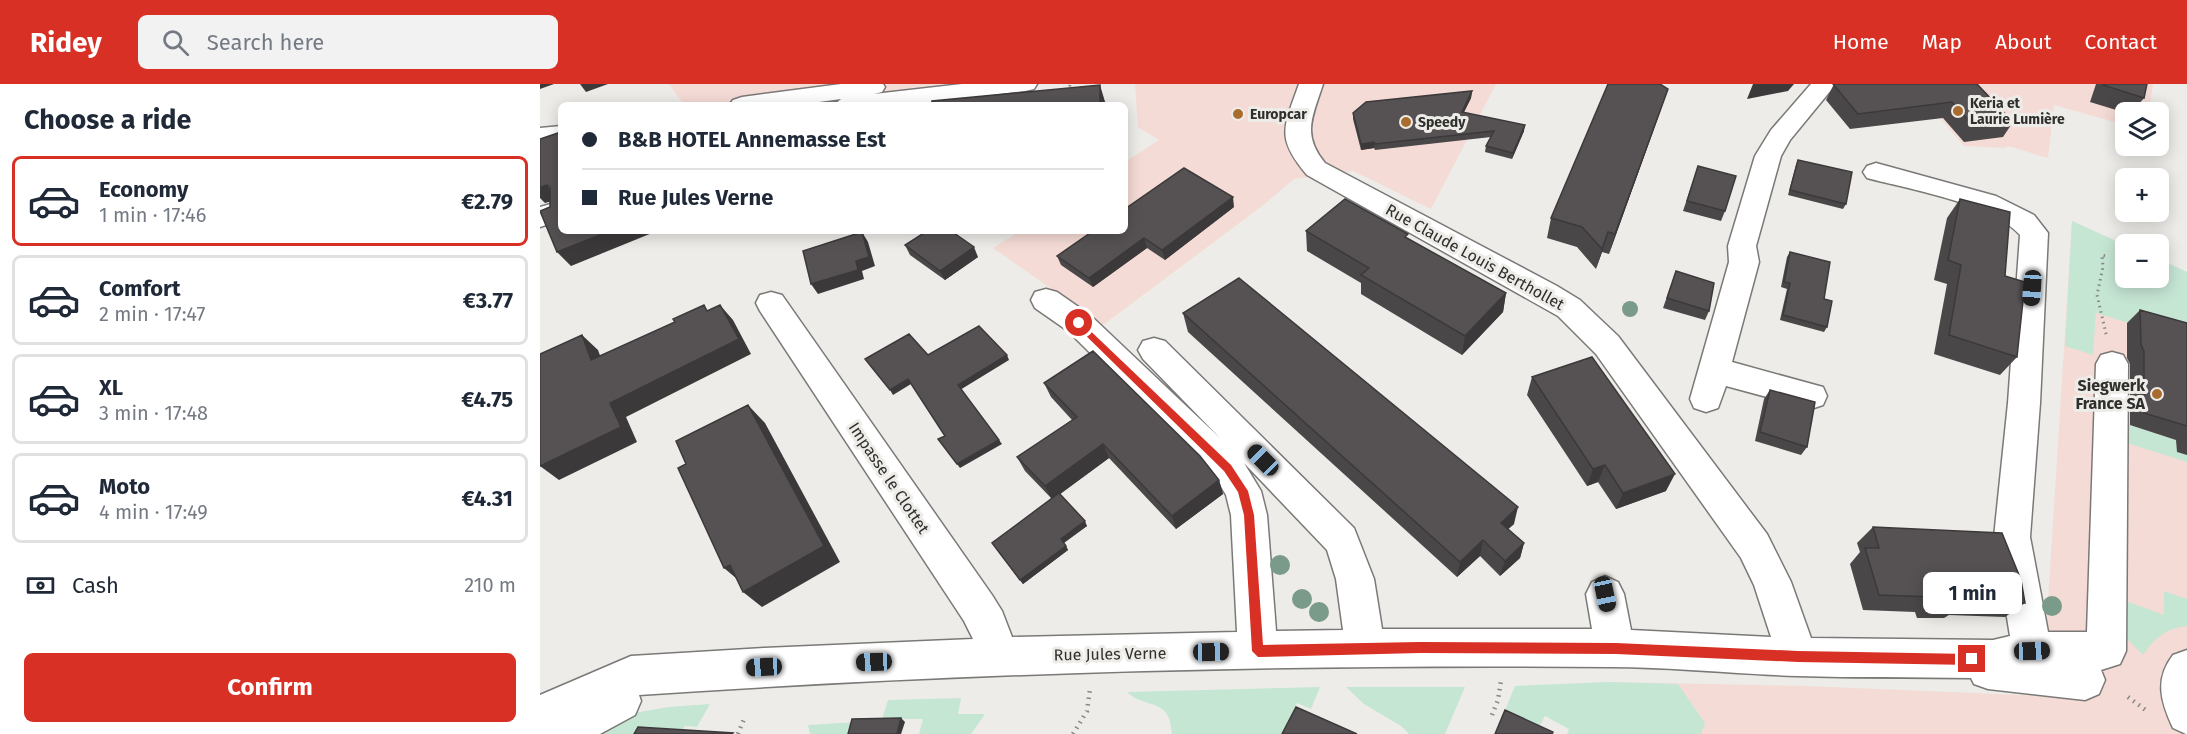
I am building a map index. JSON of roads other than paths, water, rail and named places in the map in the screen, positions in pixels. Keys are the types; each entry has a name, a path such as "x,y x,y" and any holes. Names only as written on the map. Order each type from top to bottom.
{"street":[{"path":"764,102 898,84"},
{"path":"872,102 1025,84"},
{"name":"Rue Claude Louis Berthollet","path":"1311,84 1295,134 1299,150 1316,169 1511,274 1569,308 1607,345 1754,546 1772,582 1798,657"},
{"path":"1810,85 1768,156 1742,246 1744,262 1710,385 1811,396"},
{"path":"540,125 558,123"},
{"path":"540,136 558,134"},
{"path":"1876,172 1996,207 2023,220 2034,233 2012,537 2045,651"},
{"path":"540,218 558,211"},
{"path":"1708,326 1731,252 1742,246"},
{"path":"1046,300 1079,323 1228,468 1243,491 1249,515 1258,651"},
{"name":"Impasse le Clottet","path":"771,303 978,608 988,624 998,657"},
{"path":"1154,350 1341,539 1350,557 1358,586 1364,649"},
{"name":"Rue Jules Verne","path":"540,716 631,676 731,668 998,657 1364,649 1616,648 1798,657 1993,660 2045,651 2106,651 2114,352"},
{"path":"1605,594 1616,648"},
{"path":"1867,658 2085,680"},
{"path":"2187,669 2179,685 2181,701 2187,714"},
{"name":"Rue Jules Verne","path":"566,734 586,719 628,698 664,674"}],"place":[{"name":"Keria et Laurie Lumière","path":"1958,111"},
{"name":"Europcar","path":"1238,114"},
{"name":"Speedy","path":"1406,122"},
{"name":"Siegwerk France SA","path":"2157,394"}]}
